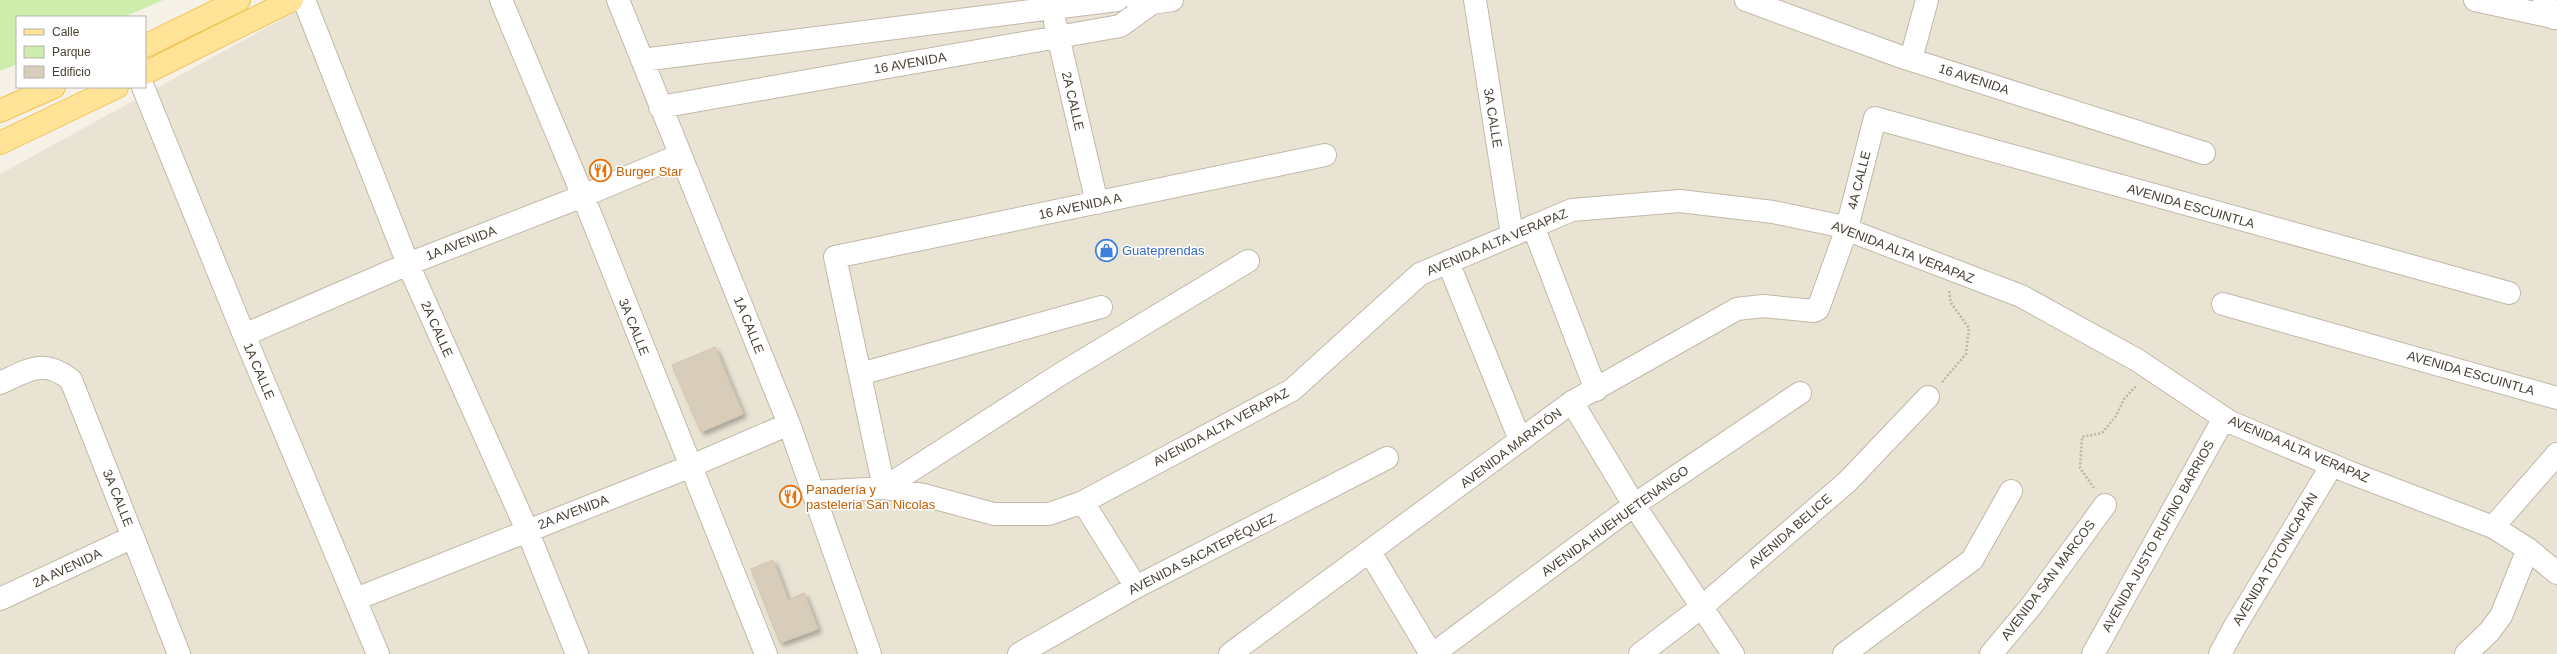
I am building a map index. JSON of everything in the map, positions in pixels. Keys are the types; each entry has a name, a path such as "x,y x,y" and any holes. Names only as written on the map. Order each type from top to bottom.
{"main road":[{"path":"146,46 239,0"},
{"path":"146,73 292,0"},
{"path":"0,111 52,88"},
{"path":"0,143 115,88"}],"street":[{"name":"2A CALLE","path":"304,0 408,264 527,530 577,654"},
{"name":"3A CALLE","path":"501,0 583,196 689,467 766,654"},
{"name":"1A CALLE","path":"618,0 789,424 870,654"},
{"path":"642,60 1051,4 1117,0"},
{"name":"16 AVENIDA","path":"1127,0 1162,1"},
{"name":"3A CALLE","path":"1475,0 1512,235"},
{"name":"16 AVENIDA","path":"1746,0 1905,58 2204,153"},
{"path":"1905,58 1914,0"},
{"path":"1905,58 1927,0"},
{"path":"2475,0 2552,12"},
{"name":"16 AVENIDA","path":"660,107 1120,26 1162,1"},
{"name":"2A CALLE","path":"1051,4 1097,203"},
{"name":"1A CALLE","path":"143,88 244,336 378,654"},
{"name":"4A CALLE","path":"1818,309 1848,228 1875,118"},
{"name":"AVENIDA ESCUINTLA","path":"1875,118 2509,292"},
{"name":"1A AVENIDA","path":"244,336 408,264 583,196 680,155"},
{"name":"16 AVENIDA A","path":"860,374 835,257 1325,155"},
{"name":"AVENIDA ALTA VERAPAZ","path":"813,492 884,488 924,495 994,514 1049,514 1083,502 1292,390 1420,274 1572,210 1680,201 1773,212 1848,228 1952,270 2022,296 2146,366 2224,418 2332,465 2493,527 2528,549 2557,573"},
{"path":"1533,226 1596,390"},
{"path":"1101,307 860,374 884,488 1064,372 1248,261"},
{"path":"1448,262 1520,440"},
{"name":"AVENIDA ESCUINTLA","path":"2223,304 2557,398"},
{"name":"AVENIDA MARATÓN","path":"1230,654 1572,402 1596,390 1737,309 1763,306 1814,311 1818,309"},
{"name":"3A CALLE","path":"0,383 35,368 47,367 61,372 71,380 179,654"},
{"name":"AVENIDA HUEHUETENANGO","path":"1432,654 1634,505 1800,393"},
{"name":"AVENIDA BELICE","path":"1640,654 1703,606 1848,482 1928,397"},
{"path":"1572,402 1634,505 1703,606 1733,654"},
{"name":"AVENIDA JUSTO RUFINO BARRIOS","path":"2093,654 2224,418"},
{"name":"2A AVENIDA","path":"356,599 689,467 789,424"},
{"path":"2493,527 2557,454"},
{"name":"AVENIDA SACATEPÉQUEZ","path":"1019,654 1136,587 1388,458"},
{"name":"AVENIDA TOTONICAPÁN","path":"2220,654 2234,628 2332,465"},
{"path":"1844,654 1972,560 2011,491"},
{"path":"1083,502 1136,587"},
{"name":"AVENIDA SAN MARCOS","path":"1991,654 2032,605 2105,505"},
{"name":"2A AVENIDA","path":"0,599 133,537"},
{"path":"2466,654 2489,632 2501,616 2528,549"},
{"path":"1370,552 1432,654"}],"path":[{"path":"1928,397 1966,354 1969,328 1951,303 1947,284 1952,270"},
{"path":"2105,505 2080,468 2082,437 2102,432 2116,416 2124,399 2138,383 2146,366"}],"shaded area":[{"path":"317,0 2557,0 2557,654 0,654 0,174"}],"green space":[{"path":"0,0 163,0 126,16 16,16 16,64 0,71"}],"building":[{"path":"715,347 743,414 701,432 672,365"},
{"path":"773,560 788,600 804,593 818,629 780,643 751,569"}],"place":[{"name":"Burger Star","path":"600,171"},
{"name":"Guateprendas","path":"1107,250"},
{"name":"Panadería y pasteleria San Nicolas","path":"791,496"}]}
